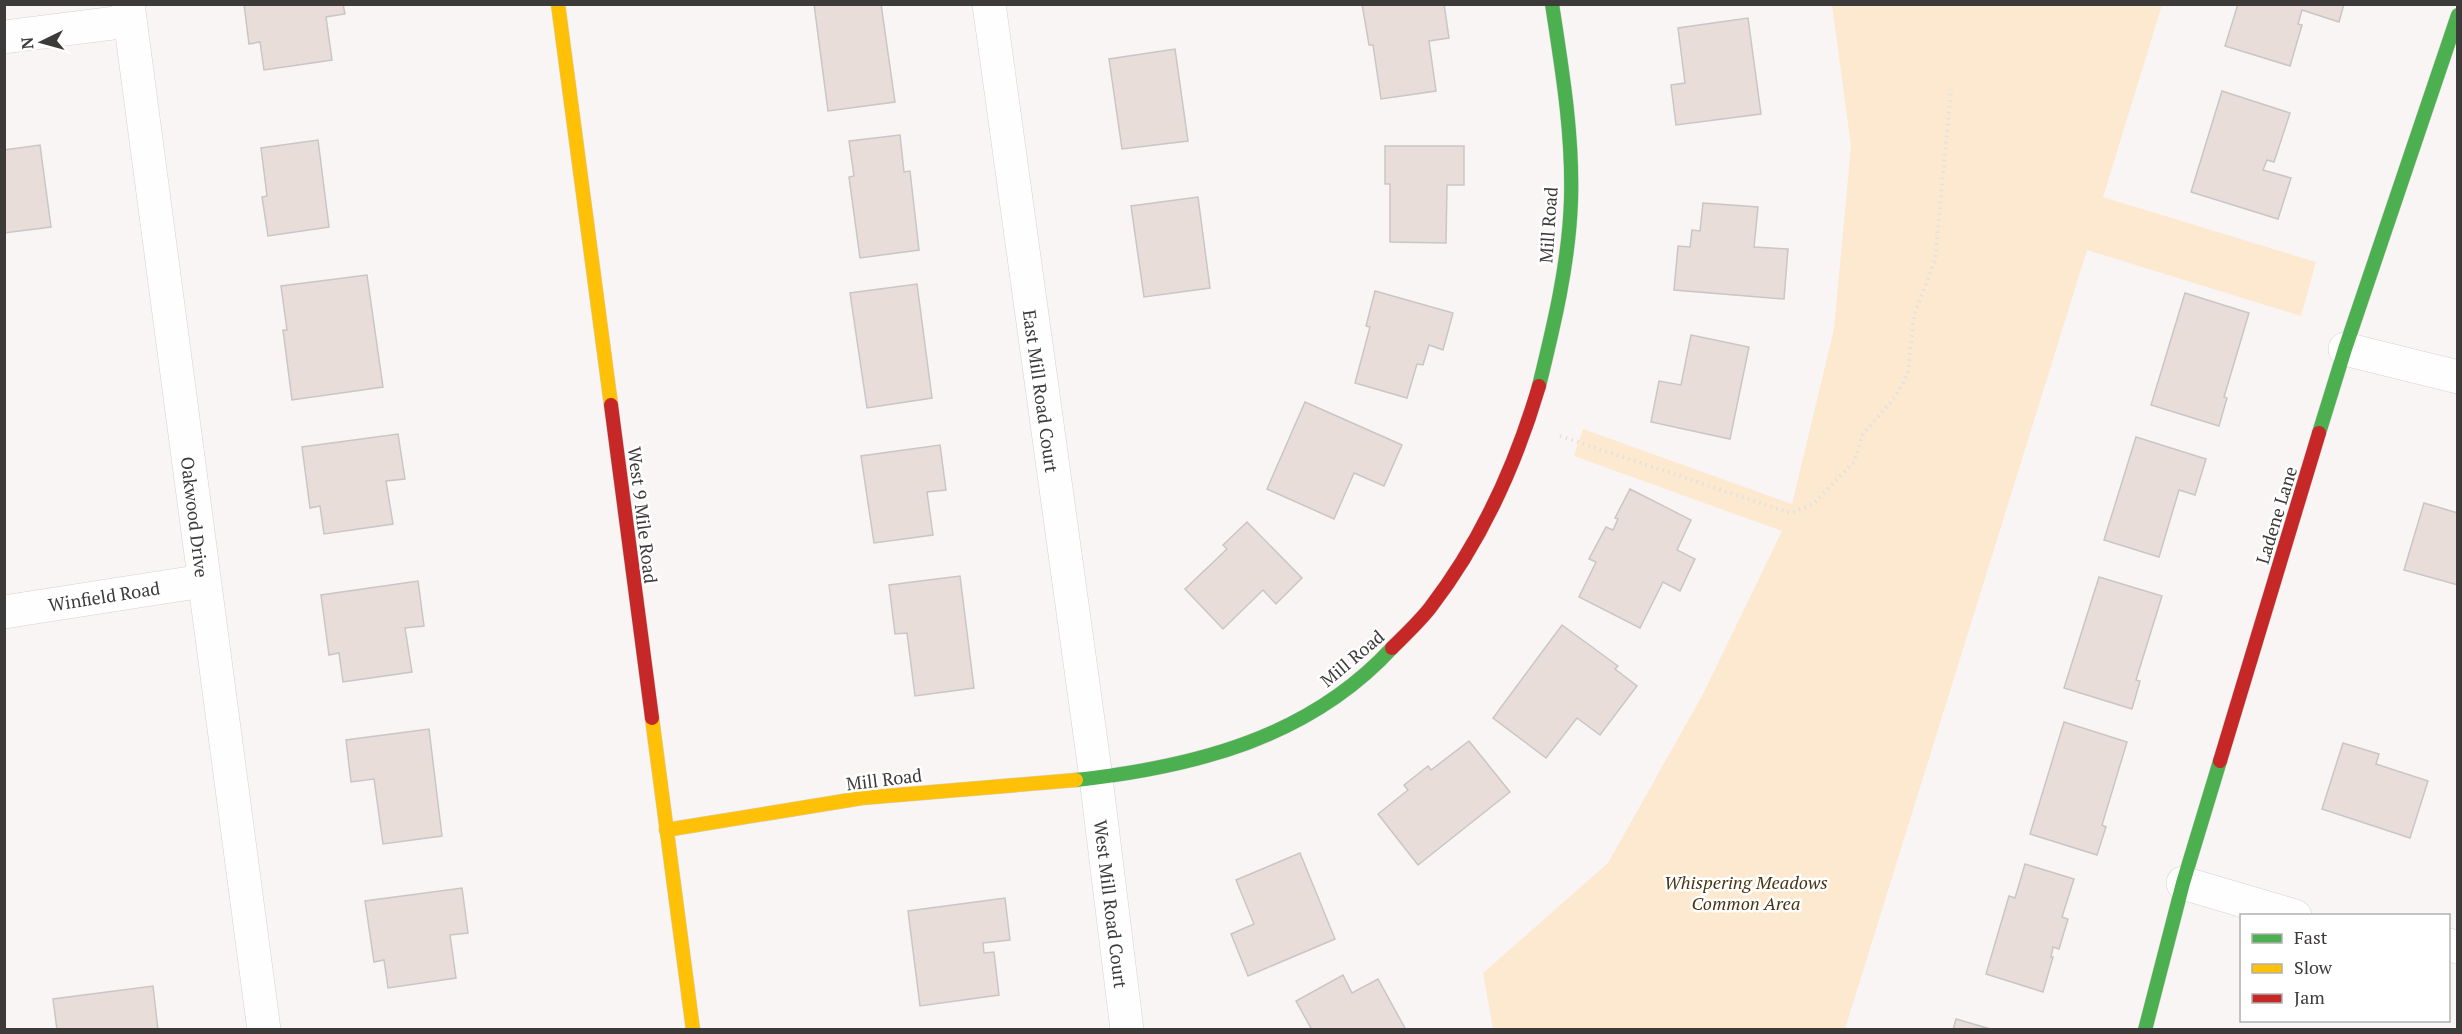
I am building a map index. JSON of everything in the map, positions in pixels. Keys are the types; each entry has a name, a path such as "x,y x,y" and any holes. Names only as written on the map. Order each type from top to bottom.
{"street":[{"name":"West 9 Mile Road","path":"558,4 693,1029"},
{"name":"East Mill Road Court","path":"989,4 1096,778"},
{"name":"Mill Road","path":"666,830 887,795 1096,778 1205,759 1242,747 1307,716 1372,670 1418,623 1448,583 1477,536 1502,486 1528,425 1557,316 1569,227 1569,160 1565,94 1552,4"},
{"path":"4,37 129,13"},
{"name":"Oakwood Drive","path":"129,13 264,1029"},
{"name":"Ladene Lane","path":"2145,1029 2183,883 2345,349 2457,15"},
{"path":"2345,349 2457,377"},
{"name":"Winfield Road","path":"4,612 203,581"},
{"name":"West Mill Road Court","path":"1096,778 1127,1029"},
{"path":"2183,883 2292,914"}],"path":[{"path":"1528,425 1790,513 1813,504 1854,462 1863,434 1896,396 1908,373 1914,315 1935,260 1952,89"}],"green space":[{"name":"Whispering Meadows Common Area","path":"1832,5 2162,5 2103,197 2316,262 2301,316 2087,250 1845,1029 1493,1029 1483,973 1608,863 1703,694 1782,531 1574,456 1583,429 1792,504 1834,329 1851,146"}],"building":[{"path":"244,4 343,4 345,14 326,17 332,60 264,70 260,42 249,44"},
{"path":"814,4 881,4 895,102 828,111"},
{"path":"1362,4 1444,4 1449,38 1429,41 1436,91 1381,99 1373,45 1369,45"},
{"path":"2238,4 2344,4 2339,22 2302,10 2298,24 2302,25 2290,66 2225,46"},
{"path":"1748,18 1761,114 1676,125 1671,85 1685,83 1678,28"},
{"path":"1175,49 1188,141 1122,149 1109,59"},
{"path":"2222,91 2290,113 2274,162 2267,160 2263,170 2291,178 2278,219 2191,192"},
{"path":"900,135 904,172 910,171 919,250 860,258 849,177 854,176 849,141"},
{"path":"318,140 329,227 268,236 262,197 267,196 261,148"},
{"path":"40,145 51,227 4,233 4,150"},
{"path":"1385,146 1464,146 1464,185 1447,185 1446,243 1390,242 1390,184 1385,184"},
{"path":"1198,197 1210,288 1144,297 1131,206"},
{"path":"1703,203 1758,207 1754,247 1788,249 1784,299 1674,290 1678,246 1690,247 1692,230 1700,231"},
{"path":"367,275 383,387 292,400 283,330 287,330 281,286"},
{"path":"917,284 932,398 867,408 850,293"},
{"path":"1375,291 1453,313 1443,350 1429,345 1423,365 1417,364 1407,398 1355,383 1370,327 1366,326"},
{"path":"2185,293 2249,313 2224,397 2227,398 2219,426 2151,405"},
{"path":"1691,335 1749,347 1730,439 1651,422 1659,381 1681,385"},
{"path":"1305,402 1402,445 1384,486 1354,473 1334,519 1267,489"},
{"path":"398,434 405,479 386,481 393,524 324,534 320,506 310,508 302,447"},
{"path":"2136,437 2206,459 2195,495 2179,490 2159,557 2104,540"},
{"path":"940,445 946,490 927,492 933,535 874,543 861,456"},
{"path":"1630,489 1691,520 1677,550 1695,559 1680,591 1663,582 1640,628 1579,597 1596,562 1589,559 1606,527 1613,530 1618,519 1615,518"},
{"path":"2424,503 2458,513 2458,585 2404,570"},
{"path":"1247,522 1302,578 1276,604 1263,590 1223,629 1185,589 1227,549 1223,545"},
{"path":"960,576 974,688 915,696 907,633 895,634 889,585"},
{"path":"2099,577 2162,596 2136,680 2140,681 2132,709 2064,688"},
{"path":"418,581 424,626 405,628 412,672 343,682 339,653 329,655 321,595"},
{"path":"1562,625 1618,666 1615,669 1637,686 1600,735 1577,718 1546,758 1493,718"},
{"path":"2064,722 2127,742 2102,825 2106,827 2097,855 2030,834"},
{"path":"429,729 442,836 383,844 374,779 351,782 346,740"},
{"path":"1469,741 1510,792 1418,865 1378,814 1408,790 1404,785 1428,766 1431,770"},
{"path":"2343,743 2379,754 2376,764 2428,781 2410,838 2322,809"},
{"path":"1300,853 1335,939 1248,976 1231,934 1254,924 1236,880"},
{"path":"2025,864 2074,879 2062,917 2068,919 2059,949 2053,947 2051,957 2053,957 2043,992 1986,974 2009,896 2015,898"},
{"path":"462,888 468,933 450,935 456,978 388,988 384,960 374,962 365,901"},
{"path":"1005,898 1010,940 983,943 984,953 994,952 999,995 920,1006 908,911"},
{"path":"1343,975 1352,993 1378,979 1406,1030 1312,1030 1296,1001"},
{"path":"153,986 158,1030 57,1030 53,999"},
{"path":"1956,1019 1994,1030 1953,1030"}],"traffic: fast":[{"path":"1539,386 1564,270 1571,200 1569,126 1552,4"},
{"path":"2319,433 2345,349 2458,15"},
{"path":"1076,780 1163,767 1247,743 1287,726 1324,705 1359,679 1392,648"},
{"path":"2145,1030 2183,883 2220,761"}],"traffic: slow":[{"path":"558,4 611,405"},
{"path":"652,718 693,1030"},
{"path":"666,830 862,798 1076,780"}],"traffic: jam":[{"path":"1392,648 1430,608 1465,557 1508,473 1539,386"},
{"path":"611,405 652,718"},
{"path":"2220,761 2319,433"}]}
